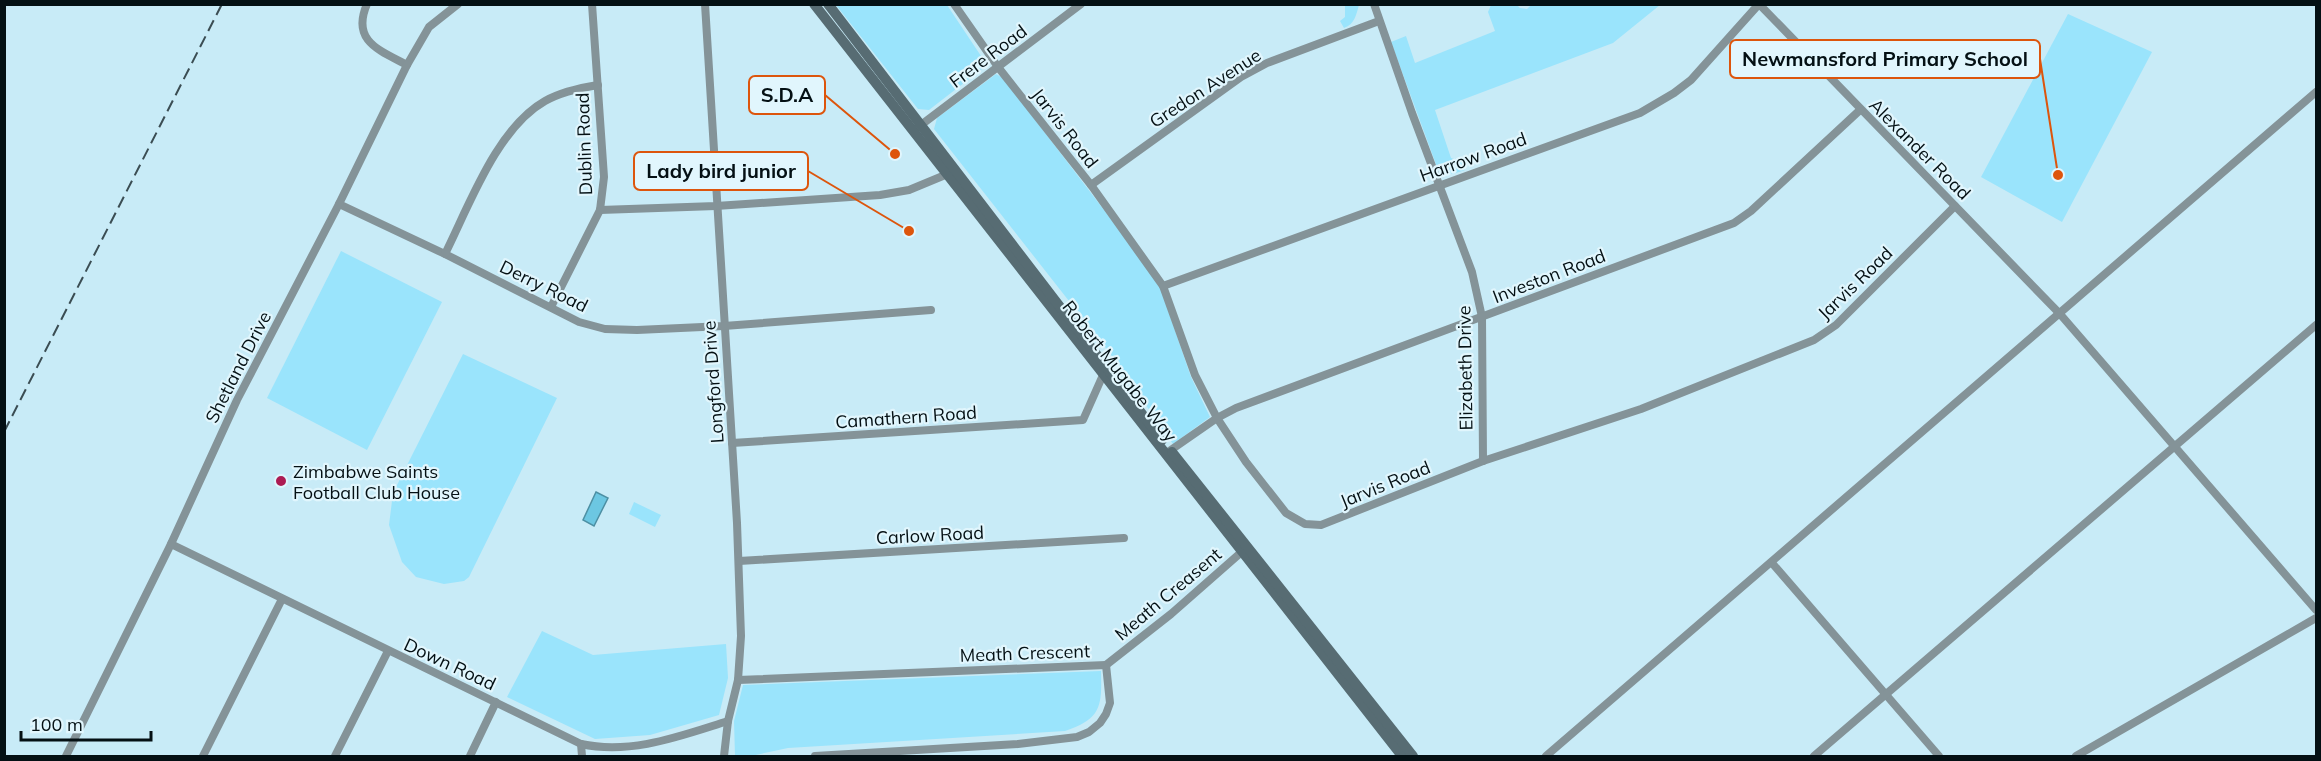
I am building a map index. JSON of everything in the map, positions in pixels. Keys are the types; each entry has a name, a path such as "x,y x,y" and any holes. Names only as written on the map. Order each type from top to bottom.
{"main road":[{"name":"Robert Mugabe Way","path":"814,4 918,128"},
{"name":"Robert Mugabe Way","path":"828,4 918,128 1168,453"},
{"name":"Robert Mugabe Way","path":"952,172 1103,375 1413,756"},
{"name":"Robert Mugabe Way","path":"1245,549 1402,756"}],"street":[{"path":"367,4 361,19 364,36 379,50 406,65"},
{"name":"Shetland Drive","path":"66,756 171,544 237,400 339,204 406,65 429,27 458,4"},
{"name":"Dublin Road","path":"551,307 600,210 604,177 592,4"},
{"name":"Longford Drive","path":"705,4 739,561 741,646 738,680 728,721 724,756"},
{"name":"Jarvis Road","path":"954,4 998,67 1091,185 1163,285 1195,375 1216,418 1246,462 1286,513 1311,526 1321,525 1483,461 1641,409 1814,340 1836,325 1955,206"},
{"name":"Frere Road","path":"918,128 1081,4"},
{"name":"Elizabeth Drive","path":"1374,4 1439,186 1473,272 1482,317 1483,461"},
{"path":"1378,17 1382,4"},
{"name":"Alexander Road","path":"1759,4 2060,314 2316,610"},
{"name":"Harrow Road","path":"1163,285 1640,113 1691,80 1759,4"},
{"name":"Gredon Avenue","path":"1091,185 1241,77 1267,63 1378,17"},
{"path":"445,254 491,161 520,119 546,100 567,91 598,85"},
{"path":"1546,756 2316,92"},
{"name":"Investon Road","path":"1168,453 1216,418 1236,408 1734,223 1751,211 1860,110"},
{"path":"600,210 716,207 880,195 909,190 952,172"},
{"name":"Derry Road","path":"339,204 445,254 579,322 605,329 637,330 724,326 931,310"},
{"path":"1814,756 2316,325"},
{"name":"Camathern Road","path":"732,443 1083,420 1103,375"},
{"name":"Carlow Road","path":"739,561 1124,538"},
{"name":"Down Road","path":"171,544 581,744 600,748 643,745 728,721"},
{"name":"Meath Creasent","path":"1107,665 1171,614 1245,549"},
{"path":"1772,563 1939,756"},
{"path":"203,756 282,599"},
{"path":"2076,756 2316,618"},
{"path":"335,756 388,651"},
{"name":"Meath Crescent","path":"738,680 1107,665 1110,703 1106,714 1100,723 1089,732 1077,737 1018,744 815,756"},
{"path":"470,756 496,702"},
{"path":"581,744 582,756"}],"shaded area":[{"path":"1532,4 1660,5 1613,43 1435,110 1451,158 1464,163 1465,170 1453,173 1443,172 1437,167 1391,42 1406,36 1415,63 1495,31 1488,12 1491,5 1517,5 1527,9"},
{"path":"836,5 947,5 987,65 929,110 918,109"},
{"path":"1345,5 1359,5 1353,22 1344,28 1340,21 1345,17"},
{"path":"2068,14 2152,52 2062,222 1981,177"},
{"path":"996,74 1003,78 1140,257 1160,287 1191,377 1210,417 1173,444 1109,352 934,129 937,118"},
{"path":"341,251 442,302 367,450 267,398"},
{"path":"463,354 557,398 469,577 464,581 444,584 416,577 402,562 389,525 393,493"},
{"path":"596,492 608,498 594,526 583,520"},
{"path":"634,502 661,515 655,527 629,514"},
{"path":"542,631 593,655 726,644 728,678 719,715 650,735 595,739 507,697"},
{"path":"1101,671 1101,694 1097,710 1086,722 1065,731 788,748 751,756 735,756 734,721 743,685"}],"railway":[{"path":"4,432 222,4"}],"place":[{"name":"S.D.A","path":"895,154"},
{"name":"Newmansford Primary School","path":"2058,175"},
{"name":"Lady bird junior","path":"909,231"},
{"name":"Zimbabwe Saints Football Club House","path":"281,481"}]}
